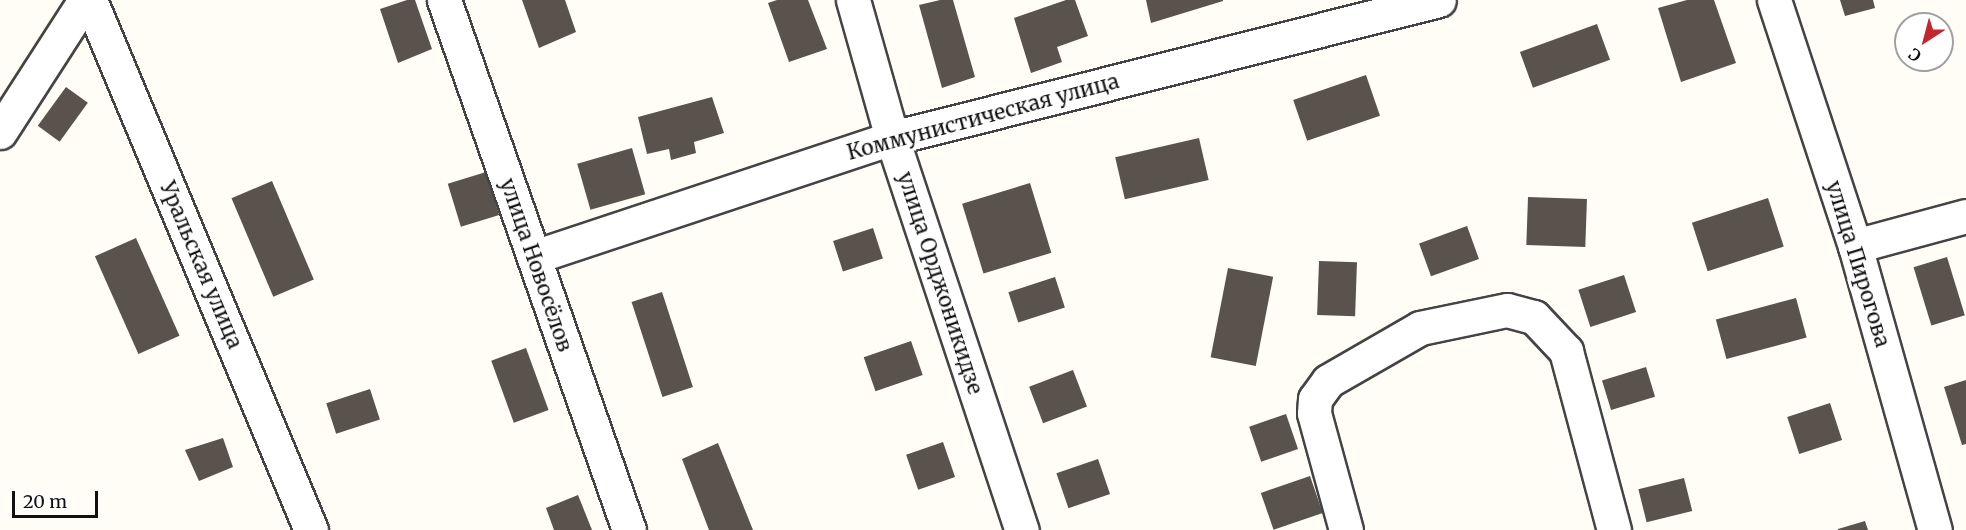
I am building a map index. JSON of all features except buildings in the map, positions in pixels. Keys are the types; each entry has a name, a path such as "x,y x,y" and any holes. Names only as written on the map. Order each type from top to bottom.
{"street":[{"path":"0,132 85,0"},
{"name":"Уральская улица","path":"90,0 311,530"},
{"name":"улица Новосёлов","path":"444,0 629,530"},
{"name":"улица Орджоникидзе","path":"853,0 892,138 1022,530"},
{"name":"Коммунистическая улица","path":"534,257 892,138 1439,0"},
{"name":"улица Пирогова","path":"1774,0 1855,246 1935,530"},
{"path":"1855,246 1966,216"},
{"path":"1347,530 1314,413 1315,399 1328,381 1420,328 1507,310 1534,317 1566,351 1614,530"}]}
